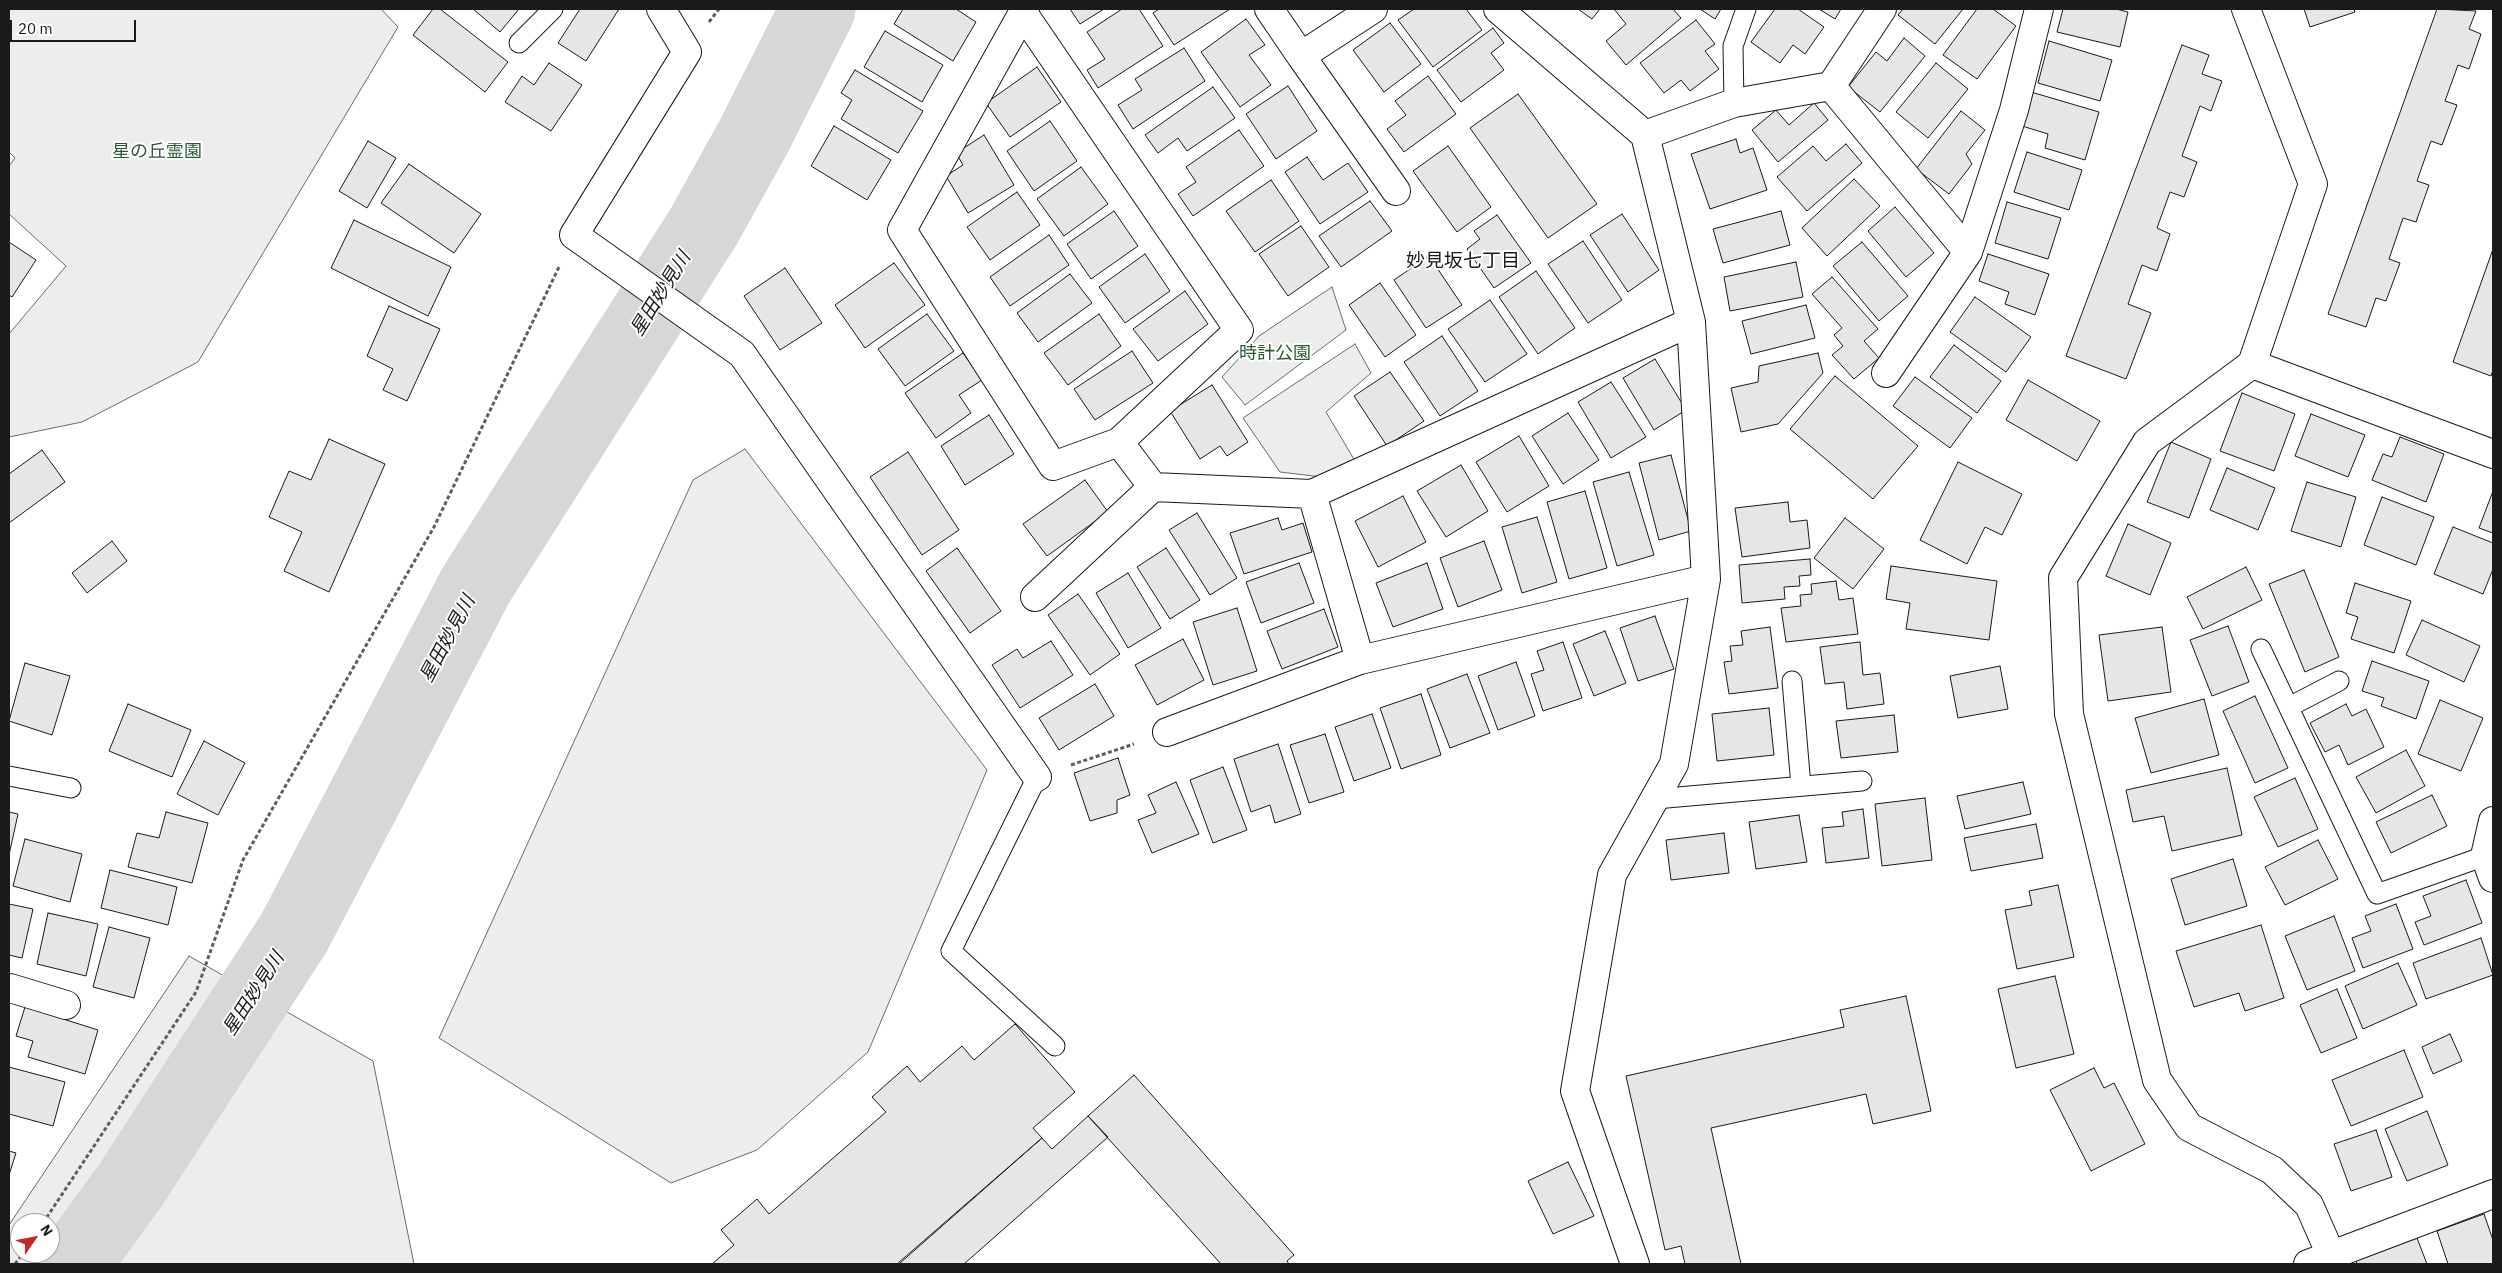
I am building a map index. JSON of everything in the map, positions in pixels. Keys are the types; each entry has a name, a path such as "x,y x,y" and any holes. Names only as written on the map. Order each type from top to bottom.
{"street":[{"path":"661,9 687,52 574,235 742,354 1037,777"},
{"path":"1269,9 1396,191"},
{"path":"1301,56 1373,9"},
{"path":"1498,9 1645,135 1691,322 1706,579 1674,764 1612,875 1575,1091 1635,1264"},
{"path":"1645,135 1734,103 1831,86 1882,9"},
{"path":"1886,374 1968,252 2014,110 2039,9"},
{"path":"2246,9 2313,184 2252,364 2147,442 2063,578 2069,714 2157,1080 2189,1127 2272,1170 2309,1205 2319,1260 2493,1194"},
{"path":"1024,11 1239,330 1119,442 1052,466 902,230 1024,11"},
{"path":"1831,86 1968,252"},
{"path":"1035,597 1153,486 1312,494 1691,322"},
{"path":"2252,364 2493,454"},
{"path":"1119,442 1153,486"},
{"path":"1312,494 1360,660"},
{"path":"1167,732 1360,660 1706,579"},
{"path":"2489,867 2493,821"},
{"path":"9,989 66,1005"}],"lane":[{"path":"519,43 553,9"},
{"path":"1734,103 1733,46 1746,9"},
{"path":"2261,649 2377,894 2489,867"},
{"path":"1792,681 1801,786"},
{"path":"2289,707 2339,681"},
{"path":"9,776 71,788"},
{"path":"1037,777 951,951 1055,1046"},
{"path":"1655,799 1862,781"}],"path":[{"path":"50,1213 196,992 243,860 434,527 574,235"},
{"path":"1037,777 1167,732"}],"shaded area":[{"name":"星の丘霊園","path":"9,9 381,9 398,27 198,362 82,422 9,437 9,334 66,266 9,214 9,166 15,158 9,152"},
{"name":"時計公園","path":"1332,287 1346,330 1245,405 1222,377 1259,336"},
{"path":"1355,344 1371,373 1326,412 1355,461 1322,477 1280,472 1243,418"},
{"path":"745,449 987,770 868,1052 757,1150 671,1183 439,1038 693,480"},
{"path":"189,956 373,1061 414,1264 9,1264 10,1224 10,1263 60,1263 60,1213 17,1213"}],"building":[{"path":"433,9 440,9 508,62 485,92 413,35"},
{"path":"473,9 519,9 500,32"},
{"path":"580,9 619,9 586,61 558,43"},
{"path":"903,9 956,9 976,22 953,61 894,24"},
{"path":"1070,9 1104,9 1080,24"},
{"path":"1122,9 1139,9 1163,46 1098,88 1087,70 1105,59 1087,32"},
{"path":"1159,9 1230,9 1174,45 1153,13"},
{"path":"1414,9 1466,9 1482,30 1433,67 1398,20"},
{"path":"1578,9 1600,9 1592,19"},
{"path":"1614,9 1673,9 1681,18 1626,65 1606,41 1626,24"},
{"path":"1700,9 1721,9 1715,19"},
{"path":"1775,9 1798,9 1824,27 1805,54 1793,45 1780,63 1751,42"},
{"path":"1819,9 1841,9 1835,19"},
{"path":"1903,9 1963,9 1935,44 1898,15"},
{"path":"1977,9 1993,9 2016,26 1977,79 1943,55"},
{"path":"2063,9 2116,9 2128,12 2120,47 2057,32"},
{"path":"2304,9 2354,9 2355,12 2310,27"},
{"path":"2437,9 2476,11 2469,29 2481,34 2469,69 2458,65 2445,101 2457,105 2442,145 2431,141 2417,181 2429,185 2416,222 2403,218 2389,259 2400,263 2386,301 2376,298 2366,327 2328,314"},
{"path":"1246,19 1265,45 1249,55 1271,85 1240,107 1201,52"},
{"path":"1696,20 1715,44 1705,51 1719,69 1690,91 1681,80 1664,93 1640,63"},
{"path":"1390,23 1421,64 1384,92 1353,50"},
{"path":"1493,28 1504,43 1491,53 1504,70 1461,102 1437,70"},
{"path":"885,31 943,65 922,102 864,67"},
{"path":"1904,38 1925,56 1880,112 1848,87 1876,52 1887,61"},
{"path":"2049,41 2112,60 2100,101 2038,83"},
{"path":"2182,45 2209,55 2202,74 2222,81 2211,111 2200,106 2182,156 2197,162 2184,197 2170,192 2157,228 2170,234 2157,271 2142,265 2128,304 2151,313 2126,379 2066,356"},
{"path":"1184,48 1205,81 1133,129 1118,105 1142,90 1135,79"},
{"path":"549,63 582,85 551,131 505,102 522,76 534,85"},
{"path":"1936,63 1968,89 1928,138 1896,112"},
{"path":"1037,67 1061,102 1010,137 986,103"},
{"path":"855,70 923,111 898,153 841,119 852,100 841,93"},
{"path":"1428,76 1456,114 1404,152 1387,129 1406,115 1395,101"},
{"path":"1288,86 1317,131 1276,159 1246,114"},
{"path":"1213,87 1235,118 1187,151 1178,138 1158,153 1145,135"},
{"path":"2031,92 2099,112 2085,160 2045,148 2048,134 2022,126"},
{"path":"1518,94 1597,204 1548,238 1470,128"},
{"path":"1814,103 1828,120 1778,162 1752,130 1776,110 1789,125"},
{"path":"1961,111 1985,130 1966,154 1972,164 1949,194 1916,169"},
{"path":"1050,121 1077,161 1034,191 1007,151"},
{"path":"834,126 891,160 867,200 811,166"},
{"path":"1239,130 1264,166 1193,216 1178,194 1196,182 1186,167"},
{"path":"984,135 1014,185 968,213 946,176 963,165 956,153"},
{"path":"1736,139 1740,153 1753,148 1767,190 1710,209 1691,154"},
{"path":"368,141 396,158 367,208 339,191"},
{"path":"1846,144 1862,163 1807,211 1777,177 1813,146 1826,161"},
{"path":"1448,146 1491,207 1457,232 1413,171"},
{"path":"2027,152 2082,170 2069,210 2014,192"},
{"path":"1307,157 1323,180 1348,163 1368,192 1320,224 1285,172"},
{"path":"409,164 481,214 454,253 381,203"},
{"path":"1081,167 1108,204 1064,236 1037,199"},
{"path":"1854,179 1880,206 1827,256 1802,228"},
{"path":"1271,180 1299,221 1255,252 1226,211"},
{"path":"1017,192 1040,225 990,260 967,227"},
{"path":"1370,201 1392,231 1341,267 1319,236"},
{"path":"2007,202 2061,218 2048,259 1995,243"},
{"path":"1895,207 1934,253 1906,277 1868,231"},
{"path":"1114,211 1138,246 1091,279 1067,244"},
{"path":"1781,211 1790,245 1723,263 1713,229"},
{"path":"1622,214 1659,270 1628,292 1590,235"},
{"path":"1497,215 1531,263 1494,288 1467,249 1480,239 1474,231"},
{"path":"354,220 451,267 428,316 331,268"},
{"path":"1301,226 1329,267 1288,296 1259,254"},
{"path":"1049,235 1069,265 1010,306 990,277"},
{"path":"1583,241 1622,300 1588,323 1548,264"},
{"path":"9,242 36,260 12,297 9,295"},
{"path":"1862,242 1908,296 1879,321 1833,266"},
{"path":"2493,249 2493,370 2491,376 2453,362"},
{"path":"1145,254 1170,291 1125,323 1099,287"},
{"path":"1988,254 2049,274 2035,315 2005,304 2009,292 1979,281"},
{"path":"1429,256 1462,305 1426,328 1394,280"},
{"path":"1796,262 1803,297 1730,311 1724,277"},
{"path":"894,263 925,305 865,348 835,305"},
{"path":"785,268 822,323 780,350 744,296"},
{"path":"1536,271 1575,328 1538,354 1499,297"},
{"path":"1070,274 1092,303 1038,342 1017,313"},
{"path":"1832,277 1878,329 1864,341 1879,358 1854,379 1832,355 1843,346 1834,335 1842,328 1812,294"},
{"path":"1380,283 1416,335 1385,357 1349,305"},
{"path":"1185,291 1208,324 1158,361 1133,329"},
{"path":"1975,297 2031,337 2006,372 1950,332"},
{"path":"1490,300 1527,354 1485,382 1448,329"},
{"path":"1806,305 1815,338 1751,354 1742,321"},
{"path":"389,306 440,329 407,401 383,390 393,369 367,356"},
{"path":"927,314 954,351 905,386 878,349"},
{"path":"1099,314 1121,346 1068,385 1044,353"},
{"path":"1442,336 1478,391 1440,416 1404,362"},
{"path":"1954,345 2001,381 1977,413 1930,377"},
{"path":"1132,351 1153,383 1095,420 1074,389"},
{"path":"963,353 982,380 959,395 971,413 936,438 905,393"},
{"path":"1818,353 1823,373 1778,424 1741,432 1731,388 1758,382 1759,366"},
{"path":"1655,359 1686,410 1654,430 1623,378"},
{"path":"1390,372 1424,421 1387,446 1354,396"},
{"path":"1835,376 1918,446 1873,499 1790,429"},
{"path":"1915,377 1972,418 1950,448 1893,406"},
{"path":"2028,380 2100,421 2077,461 2006,420"},
{"path":"1611,382 1646,437 1611,458 1578,402"},
{"path":"1212,385 1248,442 1227,456 1220,446 1200,459 1170,411"},
{"path":"2242,393 2295,414 2274,471 2220,451"},
{"path":"1568,413 1599,460 1563,484 1532,436"},
{"path":"2311,414 2365,435 2348,477 2295,456"},
{"path":"989,415 1014,454 965,485 941,446"},
{"path":"1519,436 1549,486 1507,512 1476,462"},
{"path":"2400,437 2444,454 2426,502 2372,480 2383,454 2392,457"},
{"path":"329,439 385,464 329,592 284,571 302,532 269,517 289,471 311,480"},
{"path":"2171,442 2211,459 2189,518 2147,502"},
{"path":"42,450 65,482 9,523 9,474"},
{"path":"908,452 959,530 922,555 870,477"},
{"path":"1671,455 1691,531 1659,540 1639,463"},
{"path":"1958,462 2022,494 2002,535 1985,527 1967,564 1920,540"},
{"path":"1461,465 1488,511 1446,537 1417,491"},
{"path":"2227,468 2275,488 2258,530 2210,510"},
{"path":"1629,472 1654,555 1617,566 1593,482"},
{"path":"1085,480 1108,512 1047,556 1023,524"},
{"path":"2307,482 2356,497 2341,547 2291,531"},
{"path":"1585,491 1607,568 1569,579 1547,502"},
{"path":"2493,491 2493,533 2479,528"},
{"path":"1403,496 1426,542 1378,567 1355,521"},
{"path":"2382,497 2434,517 2416,565 2364,545"},
{"path":"1788,502 1790,522 1807,520 1810,548 1742,557 1735,508"},
{"path":"1197,513 1237,578 1210,595 1169,530"},
{"path":"1537,517 1557,582 1522,593 1502,527"},
{"path":"1278,518 1282,530 1303,523 1312,552 1244,574 1230,533"},
{"path":"1845,518 1884,549 1853,589 1814,558"},
{"path":"2128,524 2171,543 2150,595 2106,576"},
{"path":"2453,527 2493,543 2493,569 2483,594 2434,574"},
{"path":"112,541 127,561 87,593 72,573"},
{"path":"1484,541 1502,590 1458,607 1440,558"},
{"path":"957,548 1001,611 970,633 926,571"},
{"path":"1166,548 1200,600 1170,619 1137,567"},
{"path":"1810,559 1811,575 1799,576 1800,586 1784,587 1785,599 1742,603 1739,565"},
{"path":"1299,563 1314,603 1261,623 1246,582"},
{"path":"1427,563 1443,609 1393,627 1376,583"},
{"path":"1891,566 1997,581 1989,640 1906,629 1910,603 1886,599"},
{"path":"2246,567 2262,600 2203,629 2187,597"},
{"path":"2304,570 2339,657 2305,672 2269,584"},
{"path":"1128,573 1161,628 1128,648 1096,593"},
{"path":"1836,581 1839,600 1853,598 1858,634 1786,642 1781,608 1801,606 1800,595 1812,594 1811,584"},
{"path":"2355,583 2411,601 2394,653 2351,639 2358,617 2346,613"},
{"path":"1078,594 1120,654 1090,675 1048,615"},
{"path":"1237,608 1257,671 1213,685 1193,622"},
{"path":"1324,609 1338,647 1282,669 1267,631"},
{"path":"1655,616 1674,669 1638,681 1620,628"},
{"path":"2422,620 2480,646 2464,682 2406,655"},
{"path":"2228,626 2249,682 2212,696 2190,640"},
{"path":"1770,627 1778,688 1729,694 1724,662 1732,661 1730,646 1743,645 1741,631"},
{"path":"2162,627 2171,692 2108,701 2099,635"},
{"path":"1605,631 1626,683 1594,696 1573,644"},
{"path":"1183,639 1204,680 1157,705 1135,665"},
{"path":"1051,641 1073,675 1020,708 992,665 1017,649 1023,658"},
{"path":"1563,642 1582,698 1543,711 1531,674 1544,670 1537,651"},
{"path":"1860,642 1863,675 1880,673 1884,704 1847,709 1844,682 1825,684 1820,647"},
{"path":"2372,661 2429,681 2416,719 2381,706 2384,698 2362,691"},
{"path":"1516,662 1535,716 1498,730 1478,676"},
{"path":"25,663 70,676 52,735 9,721"},
{"path":"2000,666 2008,709 1958,718 1950,676"},
{"path":"1467,674 1490,733 1450,748 1427,689"},
{"path":"1095,684 1114,716 1059,750 1039,718"},
{"path":"1421,694 1441,755 1401,769 1380,708"},
{"path":"2255,696 2288,768 2255,783 2223,711"},
{"path":"2204,699 2219,755 2151,773 2135,718"},
{"path":"2440,700 2483,718 2461,771 2418,754"},
{"path":"128,704 191,730 172,777 109,751"},
{"path":"2346,704 2352,716 2366,709 2384,747 2348,765 2339,745 2325,752 2310,723"},
{"path":"1769,708 1774,755 1717,761 1712,714"},
{"path":"1372,714 1391,768 1354,781 1335,727"},
{"path":"1894,715 1898,752 1841,758 1836,721"},
{"path":"1325,734 1344,792 1309,803 1290,745"},
{"path":"204,741 245,763 218,815 177,794"},
{"path":"1278,744 1301,814 1275,823 1270,805 1251,812 1234,759"},
{"path":"2406,750 2425,786 2376,813 2356,777"},
{"path":"1118,758 1130,795 1117,800 1117,813 1090,821 1074,773"},
{"path":"1223,767 1247,830 1213,843 1190,780"},
{"path":"2227,768 2242,835 2172,851 2164,816 2133,822 2126,790"},
{"path":"2295,778 2318,829 2278,847 2254,797"},
{"path":"1176,782 1199,834 1152,853 1138,820 1156,813 1148,795"},
{"path":"2023,782 2031,814 1965,829 1957,796"},
{"path":"2432,795 2447,826 2391,853 2376,822"},
{"path":"1925,798 1932,860 1882,866 1875,804"},
{"path":"1863,809 1869,858 1826,863 1822,828 1844,826 1842,812"},
{"path":"9,812 18,814 9,855"},
{"path":"166,812 208,823 192,883 128,867 137,833 159,838"},
{"path":"1799,815 1807,862 1756,869 1749,822"},
{"path":"2036,824 2043,858 1971,871 1964,838"},
{"path":"1724,833 1729,873 1671,880 1666,840"},
{"path":"25,839 82,854 70,902 13,886"},
{"path":"2318,840 2338,879 2285,905 2265,867"},
{"path":"2233,859 2247,906 2185,925 2171,879"},
{"path":"110,870 177,887 168,925 101,908"},
{"path":"2466,880 2482,923 2424,945 2415,922 2431,916 2423,896"},
{"path":"2058,885 2074,957 2017,969 2005,910 2032,905 2029,891"},
{"path":"9,904 33,909 22,958 9,955"},
{"path":"2396,904 2413,949 2363,968 2352,938 2371,931 2365,916"},
{"path":"48,913 98,924 86,976 37,964"},
{"path":"2334,916 2355,971 2307,990 2285,936"},
{"path":"2261,925 2284,998 2245,1011 2239,993 2194,1007 2176,951"},
{"path":"109,927 150,938 134,998 93,987"},
{"path":"2481,938 2493,975 2426,999 2413,963"},
{"path":"2398,963 2417,1005 2363,1029 2345,986"},
{"path":"2055,976 2074,1054 2016,1068 1998,989"},
{"path":"2337,989 2357,1038 2321,1053 2300,1005"},
{"path":"1906,996 1931,1111 1873,1124 1866,1094 1711,1128 1741,1264 1685,1264 1681,1246 1665,1250 1626,1076 1844,1027 1840,1010"},
{"path":"25,1007 98,1030 85,1074 28,1057 33,1041 16,1036"},
{"path":"1015,1024 1075,1092 1033,1128 1042,1138 897,1264 712,1264 734,1245 721,1230 757,1199 769,1214 886,1112 872,1097 907,1066 920,1082 962,1046 974,1060"},
{"path":"2450,1034 2462,1061 2433,1074 2422,1047"},
{"path":"2404,1050 2423,1097 2351,1126 2332,1080"},
{"path":"9,1067 65,1082 53,1126 9,1114"},
{"path":"2094,1068 2104,1088 2114,1083 2145,1144 2091,1171 2050,1090"},
{"path":"1134,1075 1294,1255 1287,1261 1289,1264 1221,1264 1088,1116"},
{"path":"2427,1111 2448,1165 2407,1181 2385,1129"},
{"path":"1088,1116 1108,1137 964,1264 899,1264 1042,1138 1052,1149"},
{"path":"2376,1130 2392,1177 2351,1191 2334,1144"},
{"path":"9,1151 16,1153 9,1175"},
{"path":"1568,1162 1594,1216 1553,1234 1528,1181"},
{"path":"2484,1214 2493,1240 2493,1264 2448,1264 2437,1231"},
{"path":"2417,1238 2427,1264 2357,1264 2356,1261"}],"waterway":[{"name":"星田妙見川","path":"73,1264 130,1186 294,933 476,585 704,226 754,136 818,9"}],"district":[{"name":"妙見坂七丁目","path":"1463,262"}]}
